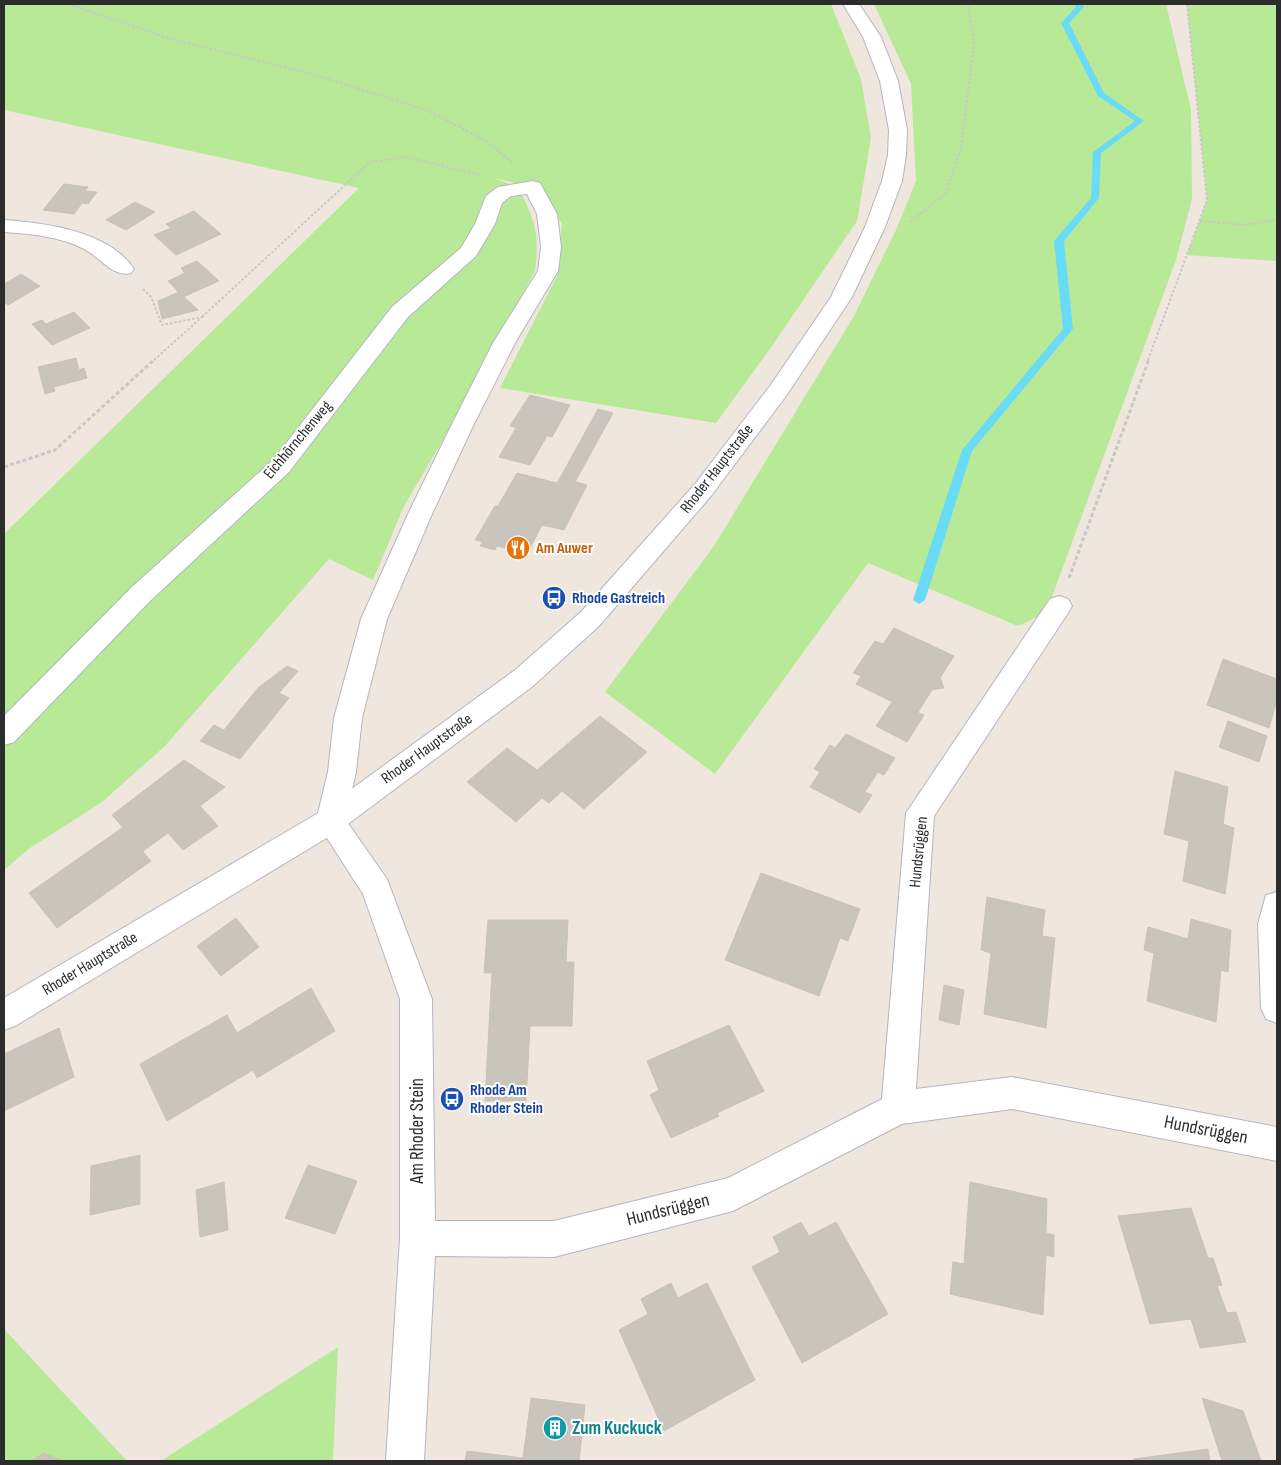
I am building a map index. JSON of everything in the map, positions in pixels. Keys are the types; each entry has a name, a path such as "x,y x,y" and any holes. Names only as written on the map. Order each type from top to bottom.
{"street":[{"name":"Rhoder Hauptstraße","path":"4,1015 330,821 524,678 590,619 703,490 778,391 841,296 875,227 892,181 897,155 898,130 889,81 872,37 851,4"},
{"name":"Eichhörnchenweg","path":"4,734 141,594 281,466 400,312 469,252 485,224 492,200 505,192 533,188"},
{"path":"330,821 342,772 348,718 374,619 420,514 462,426 504,344 548,271 551,246 547,214 533,188"},
{"path":"4,226 38,228 67,236 93,246 124,269"},
{"name":"Hundsrüggen","path":"898,1108 920,813 1059,606"},
{"name":"Am Rhoder Stein","path":"330,821 376,888 416,999 418,1238 405,1461"},
{"path":"1277,905 1273,924 1277,1008"},
{"name":"Hundsrüggen","path":"418,1238 554,1239 733,1194 898,1108 1012,1093 1277,1144"}],"path":[{"path":"68,4 174,40 309,73 428,111 486,141 506,155 533,188"},
{"path":"875,227 891,229 903,227 916,219 946,193 961,148 968,104 974,44 968,4"},
{"path":"1059,606 1207,200 1187,4"},
{"path":"4,467 54,450 370,162 407,157 533,188"},
{"path":"1200,221 1244,225 1277,220"},
{"path":"124,269 151,297 162,325 202,317"}],"green space":[{"path":"4,4 831,4 861,79 871,138 857,221 772,346 716,423 500,388 557,276 562,223 533,187 493,178 518,187 529,209 535,227 537,247 535,271 453,423 404,506 373,580 329,559 164,747 102,802 30,848 4,870 4,534 359,188 4,110"},
{"path":"874,4 1166,4 1191,110 1192,199 1176,260 1046,613 1018,626 868,563 715,774 605,692 714,546 854,316 896,230 916,181 911,84"},
{"path":"1187,4 1277,4 1277,261 1187,255 1207,200"},
{"path":"4,1329 127,1461 4,1461"},
{"path":"338,1347 333,1461 161,1461"}],"building":[{"path":"64,184 88,187 85,191 97,192 88,204 82,203 74,214 43,210"},
{"path":"135,202 155,212 126,230 106,220"},
{"path":"194,211 221,234 176,255 154,235 171,228 166,224"},
{"path":"197,261 219,281 183,297 168,281 185,273 181,268"},
{"path":"21,274 40,286 8,305 4,302 4,284"},
{"path":"179,292 198,310 162,319 158,301"},
{"path":"74,312 90,328 52,345 32,324 42,320 46,324"},
{"path":"76,358 79,370 84,368 87,378 54,387 55,391 45,394 38,367"},
{"path":"530,395 570,405 552,437 510,426"},
{"path":"598,409 613,413 575,482 560,478"},
{"path":"516,428 547,436 530,465 499,457"},
{"path":"517,473 557,483 560,478 587,485 564,530 542,525 527,554 497,546 495,550 480,546 483,542 475,540"},
{"path":"894,628 954,656 940,678 944,688 932,690 917,714 856,684 861,676 853,673 875,641 883,644"},
{"path":"1223,659 1277,679 1277,700 1269,728 1207,705"},
{"path":"287,666 298,671 279,693 289,698 240,759 200,741 214,725 224,730 258,688"},
{"path":"892,702 924,715 907,742 876,726"},
{"path":"600,716 647,752 584,809 562,791 549,803 542,798 516,822 467,782 507,748 537,770"},
{"path":"1228,721 1267,736 1259,762 1219,747"},
{"path":"846,734 895,758 884,775 878,772 865,792 872,795 860,813 810,787 820,772 814,769 830,745 835,748"},
{"path":"184,760 225,787 200,806 218,826 183,850 168,833 143,851 112,815"},
{"path":"1175,771 1228,787 1223,824 1234,828 1225,894 1183,881 1189,841 1164,834"},
{"path":"122,828 151,861 57,928 29,893"},
{"path":"761,873 860,909 848,941 840,938 819,996 725,960"},
{"path":"987,897 1045,910 1042,936 1055,938 1046,1028 984,1014 991,953 981,950"},
{"path":"236,918 259,947 221,976 197,946"},
{"path":"1191,919 1231,930 1228,972 1221,970 1216,1022 1147,1001 1154,953 1144,950 1148,927 1188,939"},
{"path":"488,920 568,920 566,962 574,962 572,1026 489,1026 492,973 484,973"},
{"path":"944,985 964,990 959,1025 939,1020"},
{"path":"311,988 335,1031 257,1078 253,1070 167,1121 140,1064 227,1015 237,1033"},
{"path":"729,1025 764,1091 717,1113 719,1116 671,1138 650,1095 659,1090 647,1061"},
{"path":"489,1026 530,1026 526,1101 485,1101"},
{"path":"59,1028 74,1077 4,1111 4,1054"},
{"path":"140,1155 140,1204 90,1215 91,1166"},
{"path":"308,1165 357,1181 335,1234 285,1218"},
{"path":"224,1182 228,1230 200,1237 196,1190"},
{"path":"970,1182 1047,1199 1046,1233 1054,1235 1054,1257 1046,1255 1043,1315 950,1294 953,1262 964,1264"},
{"path":"1191,1208 1208,1258 1213,1258 1222,1285 1217,1286 1227,1313 1236,1312 1246,1342 1200,1348 1191,1319 1150,1324 1118,1216"},
{"path":"801,1222 809,1236 836,1222 888,1314 802,1363 752,1267 780,1252 773,1237"},
{"path":"671,1283 678,1298 707,1283 755,1380 664,1431 619,1330 648,1314 641,1299"},
{"name":"Zum Kuckuck","path":"531,1398 585,1405 579,1461 465,1461 467,1451 523,1458"},
{"path":"1202,1398 1243,1411 1261,1461 1222,1461"},
{"path":"1208,1449 1210,1461 1135,1461 1134,1459"},
{"path":"44,1453 62,1461 31,1461"}],"waterway":[{"path":"919,600 967,450 1068,329 1059,241 1095,198 1097,152 1140,121 1101,94 1065,23 1080,7 1078,4"}],"place":[{"name":"Am Auwer","path":"518,548"},
{"name":"Rhode Gastreich","path":"554,598"},
{"name":"Rhode Am Rhoder Stein","path":"452,1099"},
{"name":"Zum Kuckuck","path":"555,1428"}]}
